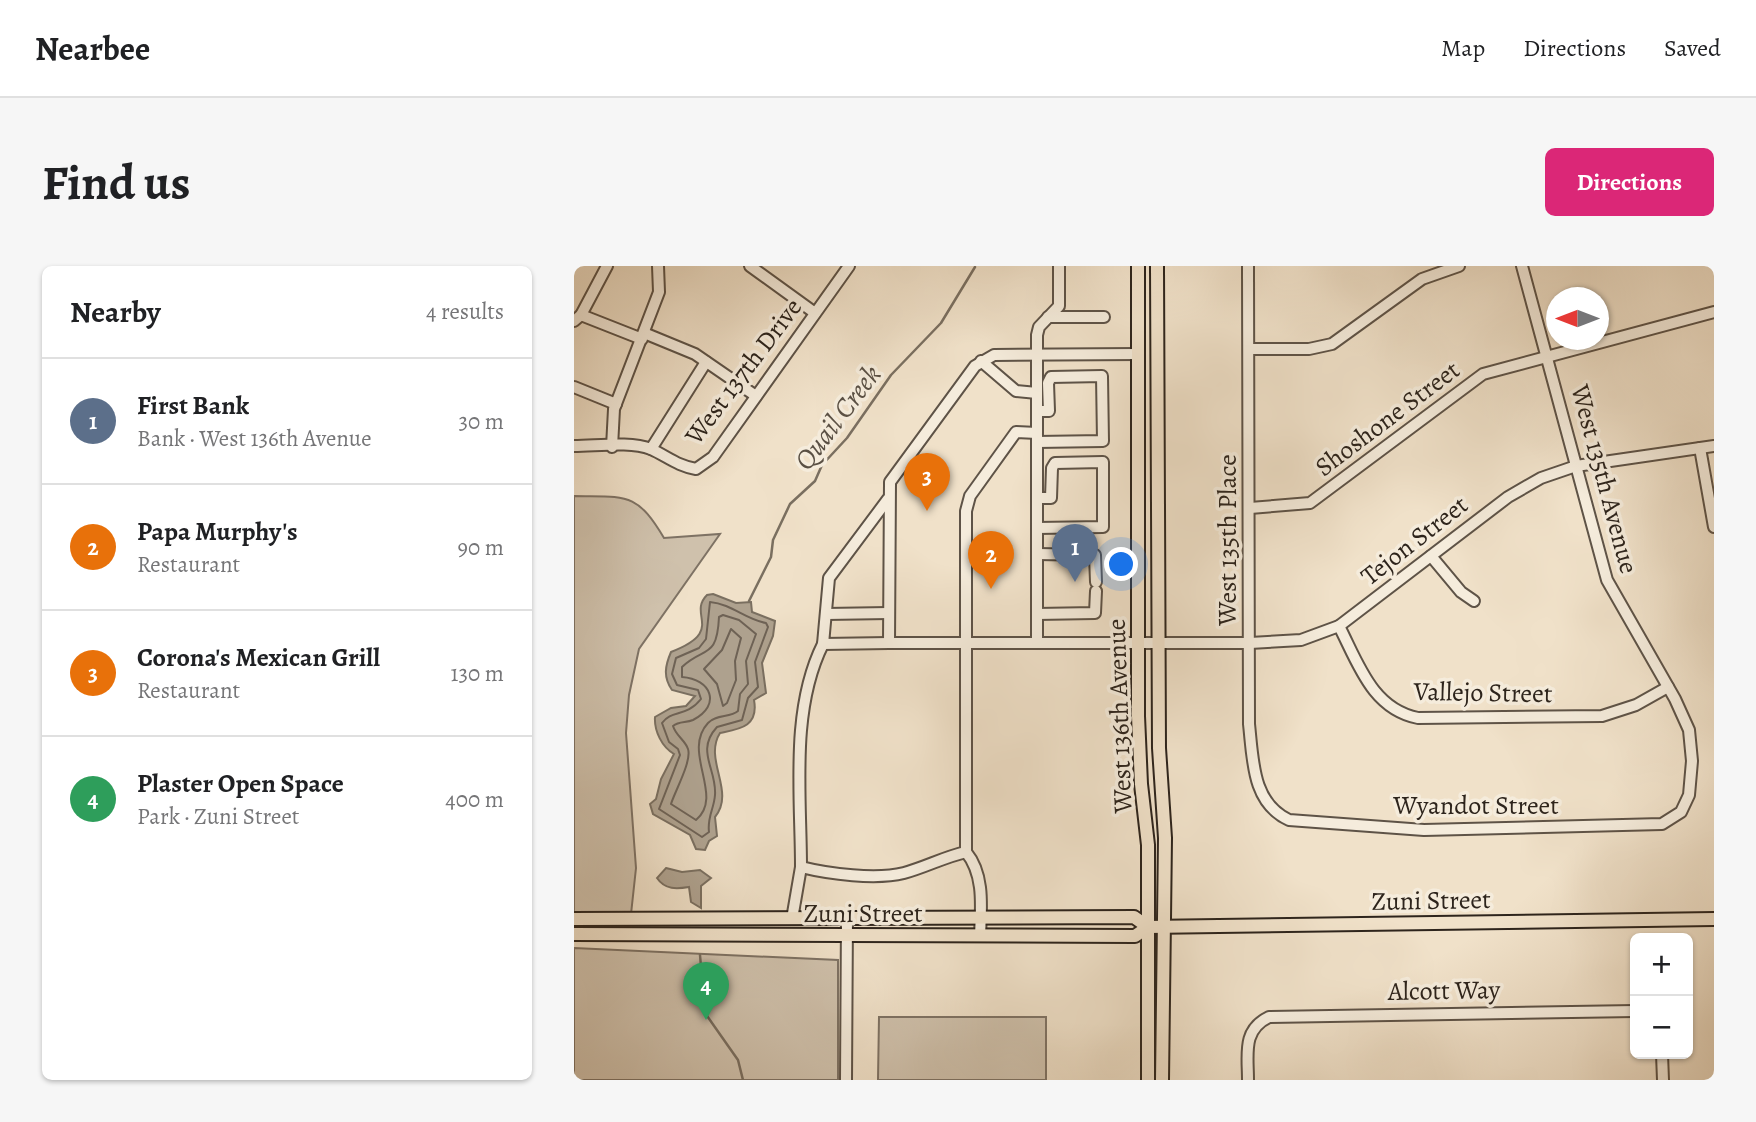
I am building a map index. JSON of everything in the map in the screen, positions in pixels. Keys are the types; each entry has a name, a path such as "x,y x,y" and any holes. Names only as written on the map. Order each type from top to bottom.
{"main road":[{"name":"West 136th Avenue","path":"1138,266 1139,752 1148,845 1148,1080"},
{"name":"West 136th Avenue","path":"1157,266 1159,748 1165,838 1162,1080"},
{"name":"Zuni Street","path":"574,919 1134,917 1148,926 1163,926 1714,919"},
{"name":"Zuni Street","path":"574,934 1135,936 1148,926"}],"street":[{"path":"607,266 578,318 643,336 706,362 756,396"},
{"path":"612,447 612,417 659,292 658,266"},
{"path":"750,266 815,313"},
{"name":"West 137th Drive","path":"651,449 679,466 696,469 713,457 849,266"},
{"path":"1037,643 1037,354 1039,327 1059,306 1059,266"},
{"name":"West 135th Place","path":"1248,266 1252,750 1259,789 1270,809"},
{"path":"1249,349 1309,349 1332,344 1422,279 1459,266"},
{"name":"West 135th Avenue","path":"1522,266 1607,580 1685,716 1691,739 1691,788 1681,812"},
{"name":"Shoshone Street","path":"1250,508 1310,503 1476,378 1714,312"},
{"path":"1048,317 1104,317"},
{"path":"889,643 890,482 981,360 994,355 1138,354"},
{"path":"981,360 1016,391 1037,393"},
{"path":"574,446 651,449 706,362"},
{"path":"981,936 980,883 974,862 966,852 966,511 970,496 1016,432 1037,437 1103,441 1102,376 1051,377 1048,383 1049,411 1037,411"},
{"path":"574,387 616,404"},
{"name":"Tejon Street","path":"823,644 1158,644 1301,640 1339,626 1516,491 1576,466 1714,446"},
{"path":"1700,448 1714,527"},
{"path":"1037,498 1051,498 1052,468 1055,463 1103,463 1103,527 1037,528"},
{"path":"792,919 802,867 802,718 815,660 823,644 829,579 888,499"},
{"path":"1037,554 1096,555 1095,613 1037,614"},
{"path":"1432,556 1461,592 1474,601"},
{"path":"826,614 889,613"},
{"name":"Vallejo Street","path":"1339,626 1378,696 1404,715 1418,718 1602,716 1636,705 1668,687"},
{"name":"Wyandot Street","path":"1270,809 1289,820 1307,823 1413,830 1644,827 1669,822 1681,812"},
{"path":"802,867 826,874 901,874 938,858 966,852"},
{"path":"846,917 846,1080"},
{"name":"Alcott Way","path":"1256,1024 1279,1015 1630,1011"},
{"path":"1247,1014 1256,1024 1248,1035 1248,1080"},
{"path":"1662,1059 1662,1080"}],"shaded area":[{"path":"574,496 618,497 637,504 664,538 720,534 639,649 629,695 626,733 636,868 631,914 574,914"},
{"path":"574,948 838,960 838,1080 574,1080"},
{"path":"879,1017 1046,1017 1046,1080 878,1080"}],"water":[{"path":"713,594 736,603 751,602 752,612 775,621 773,636 762,663 766,693 754,700 753,716 746,725 720,733 716,743 721,807 715,817 717,836 709,841 705,850 696,849 690,835 653,814 650,804 656,799 661,779 674,754 660,738 655,717 671,708 686,706 695,696 672,690 666,676 667,662 671,652 697,637 702,623 702,602 707,595"},
{"path":"666,868 682,872 700,870 711,878 701,886 701,908 691,902 689,887 672,888 660,882 657,878"}],"waterway":[{"name":"Quail Creek","path":"749,601 771,557 773,540 790,504 815,481 822,465 847,438 891,375 941,323 975,267"},
{"name":"Quail Creek","path":"700,955 705,1013 738,1060 743,1080"}],"place":[{"name":"Corona's Mexican Grill","path":"927,511"},
{"name":"First Bank","path":"1075,582"},
{"name":"Papa Murphy's","path":"991,589"},
{"name":"Plaster Open Space","path":"706,1020"}]}
